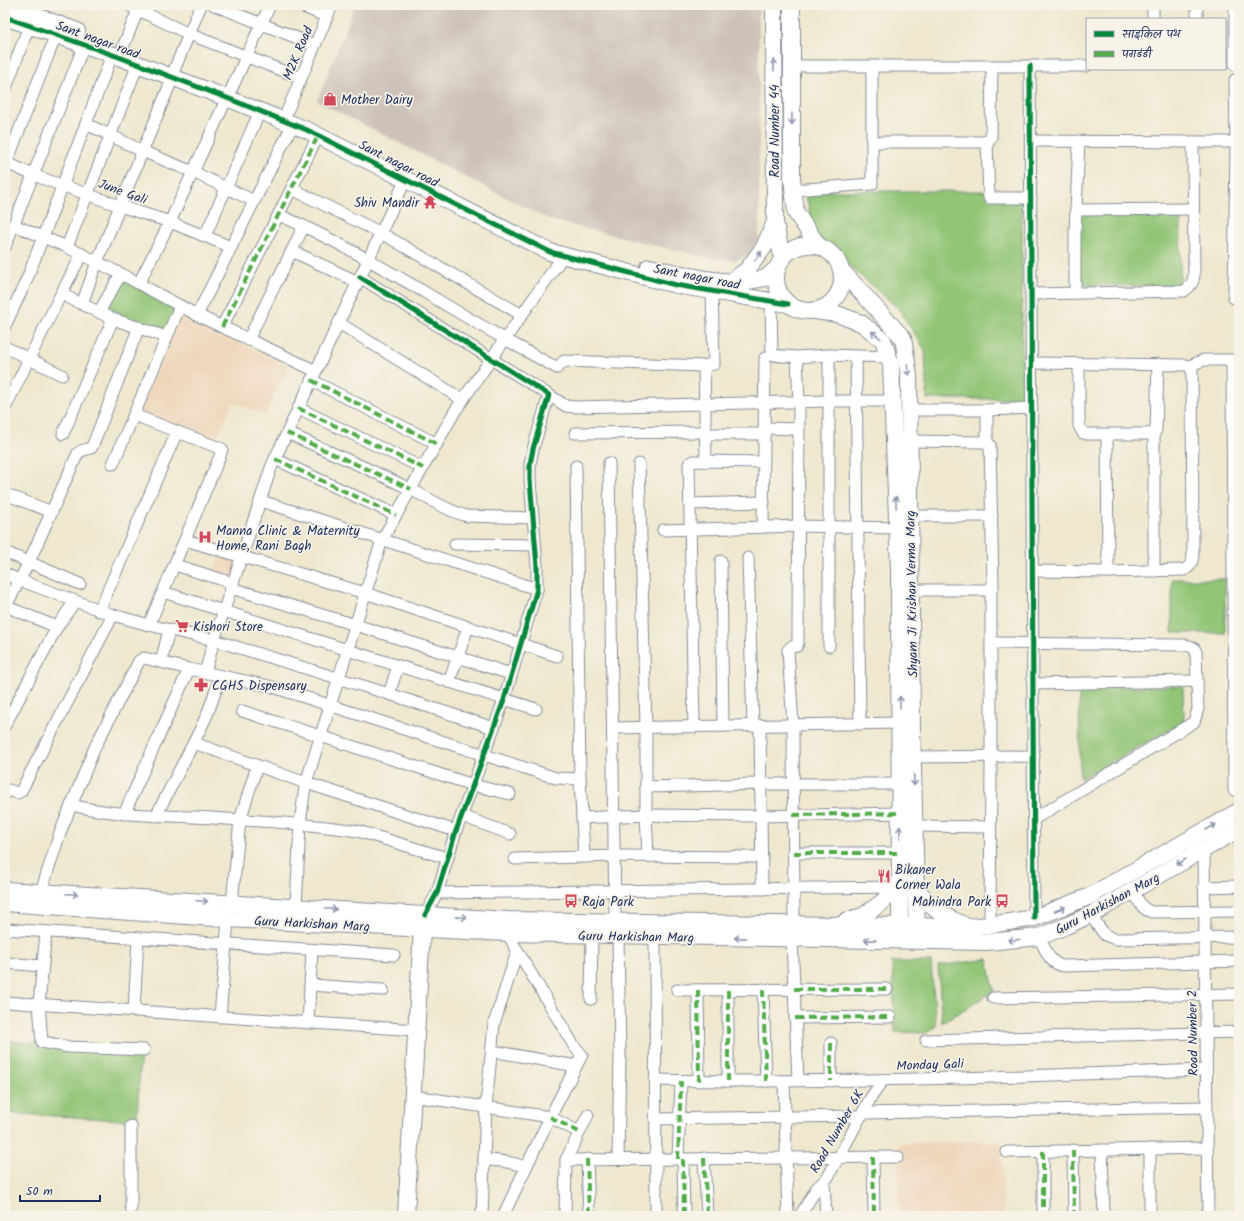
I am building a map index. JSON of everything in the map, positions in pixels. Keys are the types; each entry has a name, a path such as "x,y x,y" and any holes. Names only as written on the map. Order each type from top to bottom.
{"street":[{"name":"Sant nagar road","path":"6,5 118,53 229,94 287,119 550,252 676,285 788,304"},
{"path":"82,304 97,262 201,5"},
{"path":"214,5 315,45"},
{"path":"139,283 170,222 270,5"},
{"path":"299,5 327,17"},
{"name":"M2K Road","path":"197,315 254,201 287,119 301,78 332,5"},
{"name":"Road Number 44","path":"774,5 774,222 779,263"},
{"name":"Road Number 44","path":"792,5 793,190 796,213 818,245"},
{"path":"1153,5 1153,18"},
{"path":"1196,18 1197,5"},
{"path":"1233,65 1235,5"},
{"path":"5,326 27,279 86,124 118,53 135,6 189,34 301,78"},
{"name":"Sant nagar road","path":"5,17 84,45 118,53 138,64 174,73"},
{"path":"5,90 29,26"},
{"path":"6,164 56,35"},
{"path":"5,247 84,45"},
{"path":"67,247 138,64"},
{"path":"792,66 1086,66"},
{"path":"793,190 872,184 872,66"},
{"path":"992,66 990,138 987,142 989,198 1031,198"},
{"path":"1030,66 1034,918"},
{"path":"1234,298 1237,110 1235,80"},
{"name":"Sant nagar road","path":"229,94 260,111 287,119 302,118 385,158 540,237 581,252 705,279 739,283 766,278 779,263"},
{"path":"205,236 260,111"},
{"path":"86,124 142,151 193,172 254,201"},
{"path":"222,327 318,136"},
{"path":"1031,141 1236,142"},
{"path":"872,142 987,142"},
{"path":"1075,293 1079,142"},
{"path":"1031,294 1184,290 1190,287 1193,282 1194,275 1193,142"},
{"name":"June Gali","path":"6,164 63,186 170,222 231,248"},
{"path":"205,673 214,640 275,459 406,179"},
{"path":"292,189 381,233 522,315"},
{"path":"1076,210 1193,209"},
{"path":"279,215 304,226 368,260 505,340 557,368 564,361 704,366 714,364 712,291"},
{"path":"730,282 748,270 764,247 774,222"},
{"path":"14,225 67,247 139,283 197,315 248,340 436,444"},
{"path":"248,340 304,226"},
{"path":"808,244 818,245 826,249 839,262 842,271 842,282 839,292 833,301 825,307 806,311 796,309 788,304 777,288 775,279 779,263 790,250 798,246 808,244"},
{"path":"292,251 359,280 566,406 892,401"},
{"path":"5,408 82,254"},
{"path":"296,907 300,824 306,783 382,540 436,444 463,400 563,256"},
{"name":"Shyam Ji Krishan Verma Marg","path":"842,271 903,338 909,376 913,757 917,933"},
{"path":"99,312 121,274"},
{"path":"61,294 113,318 166,337"},
{"path":"771,301 772,354 776,356 796,357 829,355 888,357"},
{"path":"113,464 180,306"},
{"name":"Shyam Ji Krishan Verma Marg","path":"815,310 837,314 861,323 883,340 891,364 899,577 900,933"},
{"path":"63,434 113,318"},
{"path":"339,323 463,400"},
{"path":"57,627 5,607 29,562 78,453 92,447 139,327"},
{"path":"5,347 62,375"},
{"path":"829,355 829,646"},
{"path":"796,357 800,402 798,643 797,646 791,647 788,650 794,725 793,931 798,1081"},
{"path":"856,357 860,724"},
{"path":"763,527 766,358"},
{"path":"1032,363 1158,364 1189,366 1204,360 1232,360 1237,719 1234,790"},
{"path":"1079,364 1080,431 1087,434 1151,434 1154,432"},
{"path":"1154,571 1154,432 1156,428 1158,364"},
{"path":"704,366 706,461"},
{"path":"1033,572 1184,570 1190,566 1192,562 1192,370 1189,366"},
{"path":"406,1216 421,922 437,893 456,831 485,756 504,700 536,589 537,566 530,464 549,395"},
{"path":"298,408 423,468"},
{"path":"909,410 987,410 1032,408"},
{"path":"987,410 987,443 990,445 991,450 993,584 991,589 990,925"},
{"path":"134,415 222,449 149,626"},
{"path":"575,433 705,433 800,429"},
{"path":"99,611 178,432"},
{"path":"287,433 411,489 449,511 467,516 533,518"},
{"path":"1107,434 1108,572"},
{"path":"909,441 987,443"},
{"path":"275,459 396,515"},
{"path":"694,727 689,464 694,460 764,462"},
{"path":"609,463 615,856 620,1056 618,1159"},
{"path":"639,464 648,856"},
{"path":"576,466 580,779 584,857"},
{"path":"5,494 52,512"},
{"path":"260,501 536,589"},
{"path":"690,504 764,502"},
{"path":"910,516 992,516"},
{"path":"663,530 799,526 898,528"},
{"path":"185,540 365,593 557,656"},
{"path":"455,544 535,545"},
{"path":"5,552 80,584"},
{"path":"748,558 756,726 761,784 762,889"},
{"path":"721,561 723,726"},
{"path":"175,565 232,586 511,674"},
{"path":"5,574 99,611 149,626 214,640 494,728"},
{"path":"911,590 991,589"},
{"path":"163,592 536,709"},
{"path":"5,725 57,627 75,601"},
{"path":"5,794 9,790 17,793 21,791 113,615"},
{"path":"449,682 468,627"},
{"path":"161,662 169,630"},
{"path":"991,643 1190,646 1196,652 1198,709 1194,722 1034,819"},
{"path":"41,892 60,833 95,747 139,661 144,658 189,670 273,687 556,778 580,779"},
{"path":"389,694 398,666"},
{"path":"124,814 189,670"},
{"path":"156,816 207,715 221,676"},
{"path":"1033,684 1197,681"},
{"path":"242,711 473,785 510,794"},
{"path":"613,728 900,723"},
{"path":"194,743 306,783 456,831"},
{"path":"913,757 1034,756"},
{"path":"220,1017 225,944 240,820 257,766"},
{"path":"646,787 761,784 900,784"},
{"path":"71,805 124,814 300,824 358,831 447,858"},
{"name":"Guru Harkishan Marg","path":"917,933 967,926 990,925 1034,918 1088,897 1239,811"},
{"path":"582,818 646,815 761,816 900,812"},
{"path":"462,816 510,834"},
{"path":"915,826 990,827"},
{"name":"Guru Harkishan Marg","path":"5,903 230,911 421,922 508,920 617,928 917,933 987,942 1040,937 1090,915 1239,829"},
{"name":"Road Number 2","path":"1204,849 1208,1216"},
{"path":"793,853 900,853"},
{"path":"515,859 615,856 762,857"},
{"path":"1204,887 1239,886"},
{"path":"437,893 900,887"},
{"path":"833,925 863,916 900,887"},
{"path":"916,888 930,905 945,917 967,926"},
{"name":"Guru Harkishan Marg","path":"5,890 41,892 230,911 296,907 507,933 592,935 617,928 655,936 793,931 833,925 900,933"},
{"path":"1132,890 1146,911 1239,911"},
{"path":"1090,915 1105,935 1116,939 1239,938"},
{"path":"5,929 394,955"},
{"path":"46,932 39,1004 42,1042 69,1046 144,1050"},
{"path":"503,1216 550,1117 582,1055 574,1046 507,933"},
{"path":"591,1000 592,935"},
{"path":"655,936 656,1216"},
{"path":"1040,937 1052,962 1064,966 1239,961"},
{"path":"134,1011 138,938"},
{"path":"308,1023 312,950"},
{"path":"482,1216 486,1107 494,1024 517,952"},
{"path":"5,963 42,966"},
{"path":"310,985 383,990"},
{"path":"763,989 766,1081"},
{"path":"677,990 887,989"},
{"path":"698,990 699,1081"},
{"path":"728,990 728,1081"},
{"path":"993,998 1239,994"},
{"path":"5,1002 416,1030"},
{"path":"795,1018 890,1017"},
{"path":"926,1040 1239,1032"},
{"path":"831,1042 831,1081"},
{"path":"492,1051 576,1066"},
{"name":"Monday Gali","path":"655,1080 831,1081 1206,1070"},
{"path":"680,1080 679,1119 684,1216"},
{"name":"Road Number 6K","path":"800,1216 816,1189 824,1183 828,1177 870,1099 883,1080"},
{"path":"784,1081 788,1216"},
{"path":"413,1096 550,1117 579,1132"},
{"path":"655,1119 785,1118 1207,1107"},
{"path":"565,1216 566,1160 588,1115"},
{"path":"131,1126 131,1208"},
{"path":"1007,1152 1207,1148"},
{"path":"1150,1149 1150,1216"},
{"path":"1073,1150 1074,1216"},
{"path":"1102,1150 1104,1216"},
{"path":"1043,1151 1043,1216"},
{"path":"873,1157 874,1216"},
{"path":"566,1160 898,1157"},
{"path":"704,1158 707,1216"},
{"path":"587,1159 589,1216"},
{"path":"484,1160 504,1161 526,1167"},
{"path":"824,1183 826,1216"}],"shaded area":[{"path":"355,5 759,5 759,240 750,255 737,260 704,257 550,220 317,101"},
{"path":"180,314 289,366 265,415 233,402 215,441 139,413"},
{"path":"220,552 240,557 232,581 212,575"},
{"path":"1002,1141 1003,1216 899,1216 898,1143"}],"green space":[{"path":"804,191 986,191 1022,200 1022,399 927,399 925,350 898,308 811,233 809,207"},
{"path":"1078,213 1181,214 1180,286 1077,285"},
{"path":"123,277 178,305 164,335 103,311"},
{"path":"1172,579 1225,579 1225,633 1172,633"},
{"path":"1183,686 1184,722 1080,779 1079,687"},
{"path":"988,959 994,991 942,1023 938,966"},
{"path":"892,962 931,962 936,1026 926,1033 895,1032"},
{"path":"5,1041 141,1049 137,1121 5,1113"}],"marked path":[{"path":"222,327 318,136"},
{"path":"311,380 437,444"},
{"path":"298,408 423,468"},
{"path":"287,433 411,489"},
{"path":"275,459 396,515"},
{"path":"793,815 900,813"},
{"path":"793,853 900,853"},
{"path":"763,989 766,1081"},
{"path":"794,989 887,989"},
{"path":"698,990 699,1081"},
{"path":"728,990 728,1081"},
{"path":"795,1018 890,1017"},
{"path":"831,1043 831,1081"},
{"path":"678,1159 681,1081"},
{"path":"550,1117 579,1132"},
{"path":"1073,1150 1074,1216"},
{"path":"1043,1151 1043,1216"},
{"path":"873,1157 874,1216"},
{"path":"704,1158 707,1216"},
{"path":"587,1159 589,1216"},
{"path":"683,1159 684,1216"}],"cycle path":[{"path":"5,17 119,57 307,130 550,252 676,285 788,304"},
{"path":"1030,66 1034,918"},
{"path":"360,277 549,395 530,464 537,566 537,589 504,700 456,831 437,893 425,915"}],"place":[{"name":"Mother Dairy","path":"330,99"},
{"name":"Shiv Mandir","path":"430,202"},
{"name":"Manna Clinic & Maternity Home, Rani Bagh","path":"205,537"},
{"name":"Kishori Store","path":"182,626"},
{"name":"CGHS Dispensary","path":"201,685"},
{"name":"Bikaner Corner Wala","path":"884,876"},
{"name":"Raja Park","path":"571,901"},
{"name":"Mahindra Park","path":"1002,901"}]}
